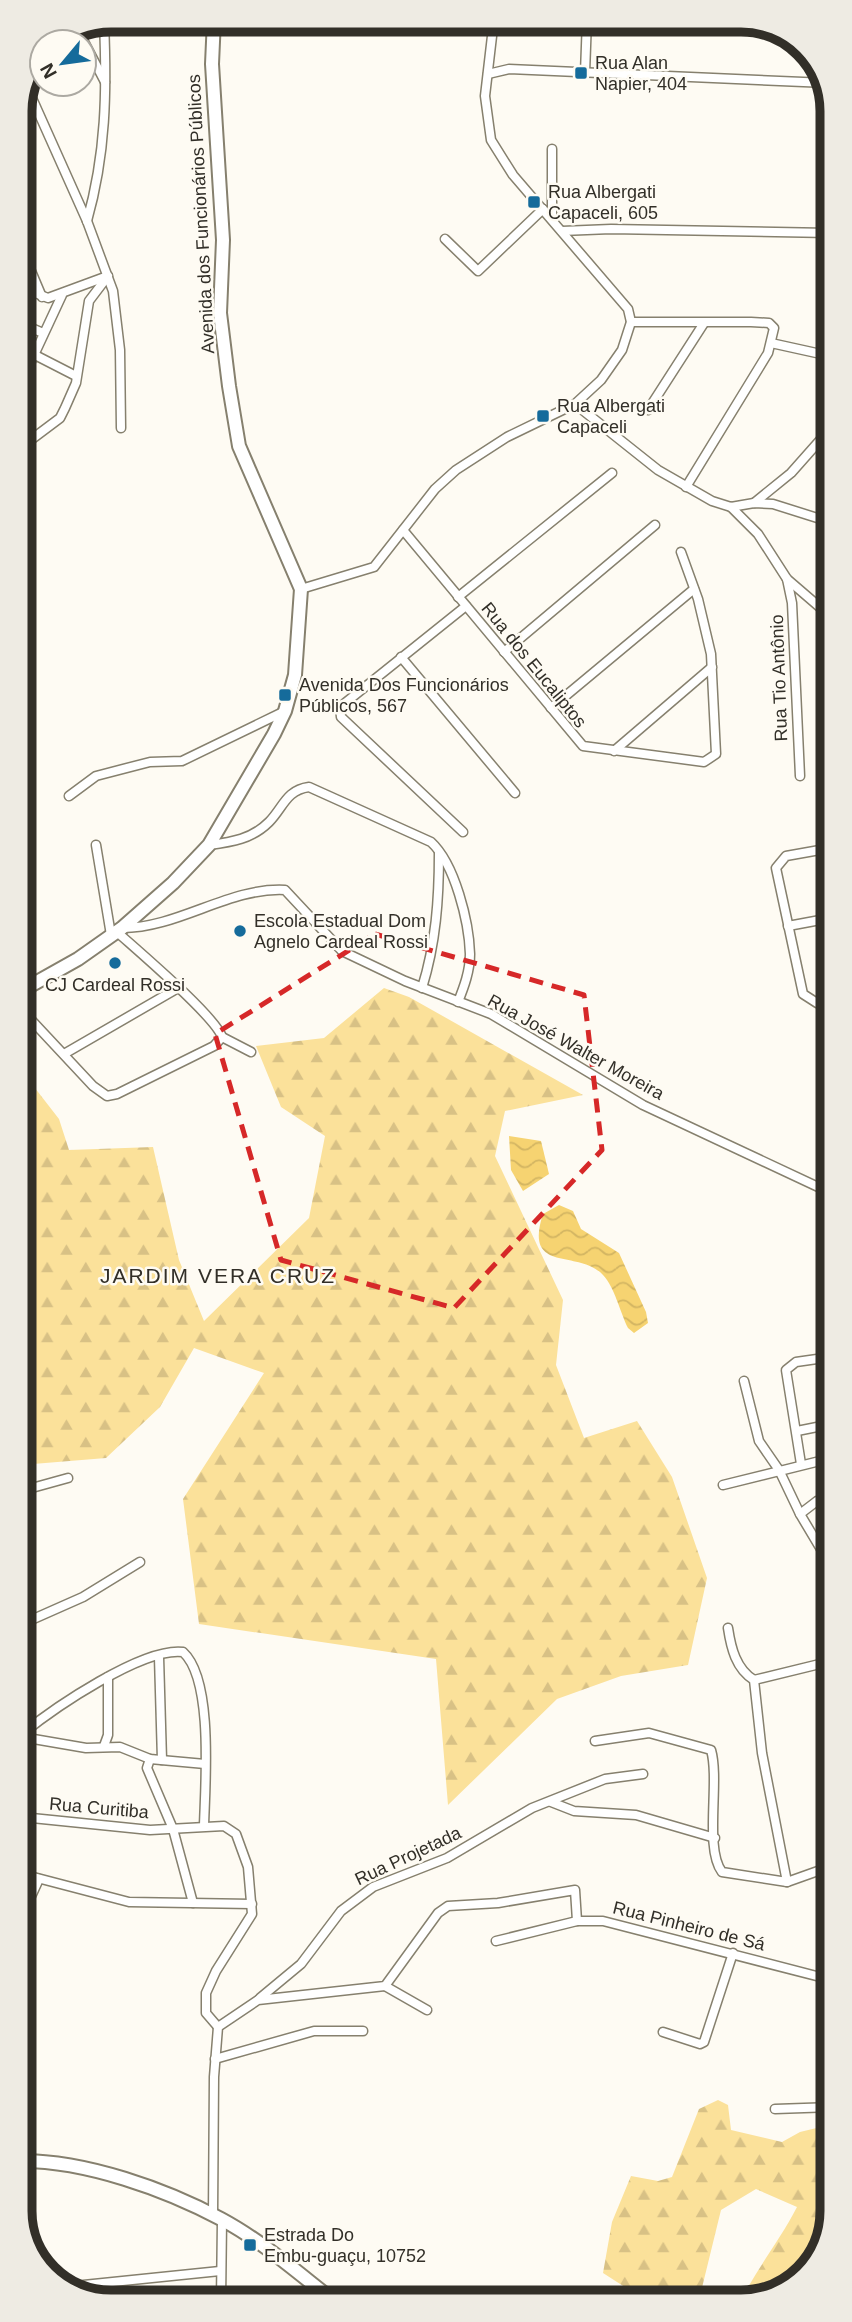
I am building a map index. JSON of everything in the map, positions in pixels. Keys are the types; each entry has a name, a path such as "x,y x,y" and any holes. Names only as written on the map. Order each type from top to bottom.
{"street":[{"path":"88,220 99,180 107,85 104,32"},
{"name":"Avenida dos Funcionários Públicos","path":"32,985 117,932 173,883 209,845 232,809 285,711 295,675 301,589 239,446 229,386 220,313 223,240 212,64 213,32"},
{"path":"301,589 374,567 435,489 456,470 507,437 575,404 601,380 622,349 631,322 622,301 513,175 491,140 486,112 493,32"},
{"path":"585,73 587,32"},
{"path":"98,68 107,85"},
{"path":"488,74 509,69 815,83"},
{"path":"33,100 88,220 117,309 121,428"},
{"path":"552,149 552,219"},
{"path":"444,239 478,271 544,209"},
{"path":"562,231 611,229 820,233"},
{"path":"32,273 42,297"},
{"path":"32,292 42,297 62,295 108,276"},
{"path":"32,439 60,418 76,383 89,300 108,276"},
{"path":"32,359 62,295"},
{"path":"631,322 769,323 774,328 771,344 686,487"},
{"path":"648,410 704,323"},
{"path":"32,329 43,333"},
{"path":"771,344 820,354"},
{"path":"35,355 76,376"},
{"path":"575,404 658,470 686,487 730,507 758,534 787,579 820,607"},
{"path":"754,503 792,473 820,442"},
{"path":"458,597 612,473"},
{"path":"730,507 754,503 791,509 820,519"},
{"path":"504,652 655,525"},
{"name":"Rua dos Eucaliptos","path":"403,530 583,746 704,762 713,759 716,754 712,667 694,589 681,552"},
{"name":"Rua Tio Antônio","path":"787,579 792,603 800,776"},
{"path":"551,708 694,589"},
{"path":"463,832 341,717 340,708 466,606"},
{"path":"401,657 515,793"},
{"path":"614,751 712,667"},
{"path":"69,796 96,776 150,762 182,761 285,711"},
{"path":"209,845 245,839 271,820 290,795 309,787 418,836 439,850 457,890 470,954 468,975 458,1002"},
{"path":"96,845 117,932 178,988 217,1028 222,1037 251,1052"},
{"path":"422,988 431,958 438,915 439,850"},
{"path":"820,850 786,856 776,868 803,995 820,1003"},
{"name":"Rua José Walter Moreira","path":"117,932 164,923 260,890 285,890 342,951 422,988 491,1014 643,1105 820,1188"},
{"path":"788,926 820,920"},
{"path":"64,1054 178,988"},
{"path":"32,1021 93,1086 107,1096 117,1094 214,1046 222,1037"},
{"path":"801,1464 786,1370 796,1362 820,1359"},
{"path":"744,1381 754,1430 820,1545"},
{"path":"797,1431 820,1426"},
{"path":"723,1485 820,1460"},
{"path":"32,1489 68,1478"},
{"path":"800,1514 820,1500"},
{"path":"32,1620 83,1597 140,1562"},
{"path":"728,1628 736,1659 746,1675 754,1680 820,1664"},
{"path":"32,1727 75,1695 108,1677 179,1652 189,1659 204,1708 204,1826 224,1826 236,1834 248,1867 252,1904 249,1922 216,1970 206,1993 205,2013 218,2027 215,2059 221,2290"},
{"path":"159,1657 162,1760"},
{"path":"104,1746 108,1735 108,1677"},
{"path":"754,1680 762,1753 787,1882"},
{"path":"595,1741 649,1733 708,1748 713,1757 715,1838 717,1861 722,1872 787,1882 820,1870"},
{"path":"32,1737 86,1748 104,1746 127,1749 150,1759 205,1764"},
{"path":"150,1759 150,1778 173,1829 193,1903"},
{"name":"Rua Projetada","path":"218,2027 258,2000 302,1964 326,1930 357,1897 390,1880 447,1858 519,1814 605,1779 642,1774"},
{"path":"551,1802 574,1811 647,1818 715,1838"},
{"name":"Rua Curitiba","path":"32,1817 118,1827 173,1829 204,1826"},
{"path":"32,1877 129,1902 252,1904"},
{"path":"32,1894 39,1879"},
{"path":"426,2010 385,1986 439,1913 448,1906 498,1903 575,1890 577,1921"},
{"name":"Rua Pinheiro de Sá","path":"496,1941 577,1921 603,1921 820,1977"},
{"path":"663,2032 699,2044 704,2042 733,1953"},
{"name":"Rua Projetada","path":"258,2000 385,1986"},
{"path":"215,2059 314,2031 363,2031"},
{"path":"775,2109 820,2108"},
{"path":"32,2161 56,2161 108,2174 141,2184 218,2217 319,2290"},
{"path":"83,2285 220,2271"}],"highlighted area":[{"path":"375,934 584,995 602,1150 454,1308 281,1260 215,1034"}],"green space":[{"path":"384,988 409,997 583,1095 505,1111 495,1156 563,1300 556,1365 584,1438 637,1421 672,1477 707,1578 688,1665 621,1676 557,1699 448,1805 436,1659 199,1624 183,1499 264,1373 194,1348 160,1407 106,1458 32,1464 32,1084 59,1119 69,1150 153,1147 179,1260 204,1321 309,1218 325,1136 281,1107 256,1046 324,1038"},
{"path":"718,2100 728,2105 731,2130 782,2142 800,2132 820,2127 820,2212 816,2237 804,2260 785,2277 762,2288 747,2291 797,2207 756,2189 721,2210 701,2291 631,2291 603,2273 612,2222 631,2176 658,2181 672,2177 699,2109"}],"water":[{"path":"509,1136 541,1141 549,1174 523,1191 511,1170"},
{"path":"559,1205 573,1211 581,1229 619,1253 646,1312 648,1323 634,1333 628,1328 614,1293 603,1275 593,1267 547,1253 541,1245 539,1233 543,1214"}],"place":[{"name":"Rua Alan Napier, 404","path":"581,73"},
{"name":"Rua Albergati Capaceli, 605","path":"534,202"},
{"name":"Rua Albergati Capaceli","path":"543,416"},
{"name":"Avenida Dos Funcionários Públicos, 567","path":"285,695"},
{"name":"Escola Estadual Dom Agnelo Cardeal Rossi","path":"240,931"},
{"name":"CJ Cardeal Rossi","path":"115,963"},
{"name":"Estrada Do Embu-guaçu, 10752","path":"250,2245"}],"district":[{"name":"JARDIM VERA CRUZ","path":"218,1276"}]}
